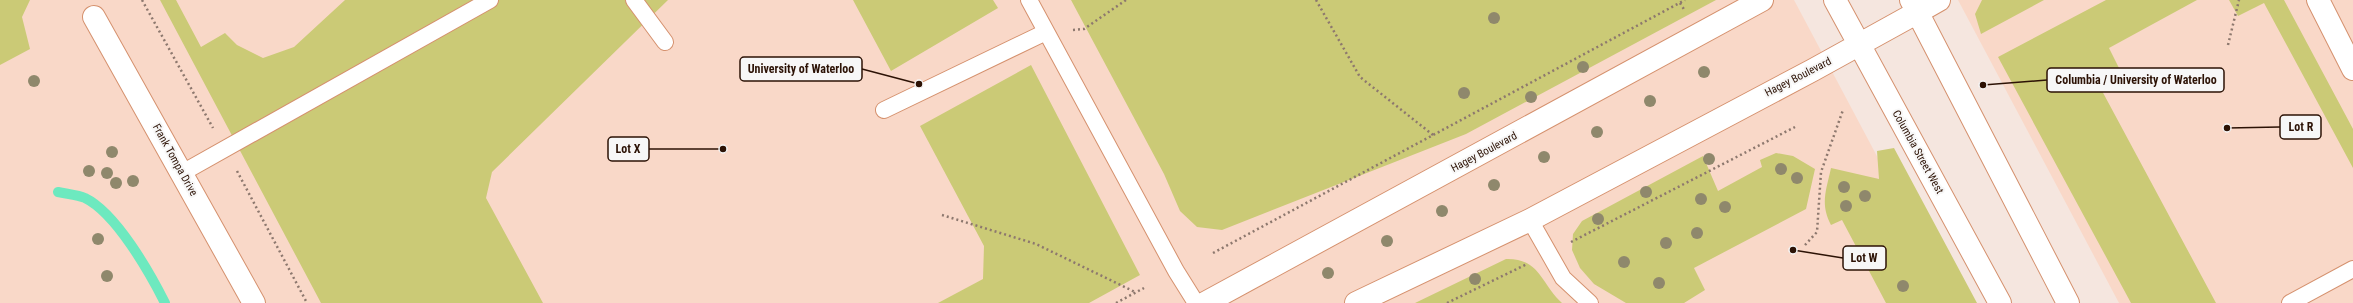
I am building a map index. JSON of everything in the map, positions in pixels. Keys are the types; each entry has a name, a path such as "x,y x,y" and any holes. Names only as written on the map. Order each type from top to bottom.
{"street":[{"name":"Hagey Boulevard","path":"1205,303 1762,0"},
{"name":"Columbia Street West","path":"1835,0 2000,303"},
{"name":"Hagey Boulevard","path":"1356,303 1530,220 1860,45 1914,6 1939,0"},
{"path":"2318,0 2353,69"},
{"path":"1914,6 2068,303"},
{"name":"Frank Tompa Drive","path":"94,17 254,303"}],"lane":[{"path":"182,173 490,0"},
{"path":"634,0 665,42"},
{"path":"1029,0 1176,271 1196,303"},
{"path":"884,110 1046,32"},
{"path":"1530,220 1563,278 1590,303"},
{"path":"2290,303 2353,269"}],"path":[{"path":"1046,32 1084,29 1126,0"},
{"path":"1316,0 1360,78 1433,135"},
{"path":"1213,253 1685,0"},
{"path":"2228,45 2239,0"},
{"path":"1680,3 1685,11"},
{"path":"1638,26 1641,30"},
{"path":"1805,245 1817,232 1821,172 1843,110"},
{"path":"1447,303 1550,253 1795,127"},
{"path":"942,215 1036,244 1135,292"},
{"path":"1116,303 1144,288"}],"shaded area":[{"path":"0,0 1794,0 1955,303 0,303"},
{"path":"0,0 30,0 22,17 30,49 0,65"},
{"path":"160,0 176,0 201,47 225,33 237,45 263,58 294,47 345,0 668,0 492,172 486,198 543,303 321,303"},
{"path":"853,0 993,0 998,8 891,71"},
{"path":"1071,0 1716,0 1466,134 1222,230 1197,227 1180,211 1164,174"},
{"path":"1958,0 2353,0 2353,303 2119,303"},
{"path":"1982,0 2044,0 1981,34 1975,14"},
{"path":"2106,0 2197,0 2109,48 2123,76 2101,89 2216,303 2131,303 1998,57"},
{"path":"2229,0 2284,0 2353,129 2353,168 2264,3 2238,16"},
{"path":"1031,65 1140,275 1089,303 938,303 983,279 984,246 920,126"},
{"path":"1894,148 1977,303 1886,303 1842,220 1831,225 1826,210 1825,197 1831,168 1879,179 1877,151"},
{"path":"1776,153 1793,156 1815,169 1806,209 1694,268 1705,290 1684,303 1626,303 1594,284 1580,268 1572,250 1573,234 1582,221 1703,156 1718,191 1762,167 1760,160"},
{"path":"1506,259 1517,260 1533,267 1562,303 1415,303"}],"waterway":[{"path":"58,192 85,198 97,206 108,217 131,245 151,276 165,303"}],"place":[{"name":"University of Waterloo","path":"919,84"},
{"name":"Columbia / University of Waterloo","path":"1983,85"},
{"name":"Lot R","path":"2227,128"},
{"name":"Lot X","path":"723,149"},
{"name":"Lot W","path":"1793,250"}]}
